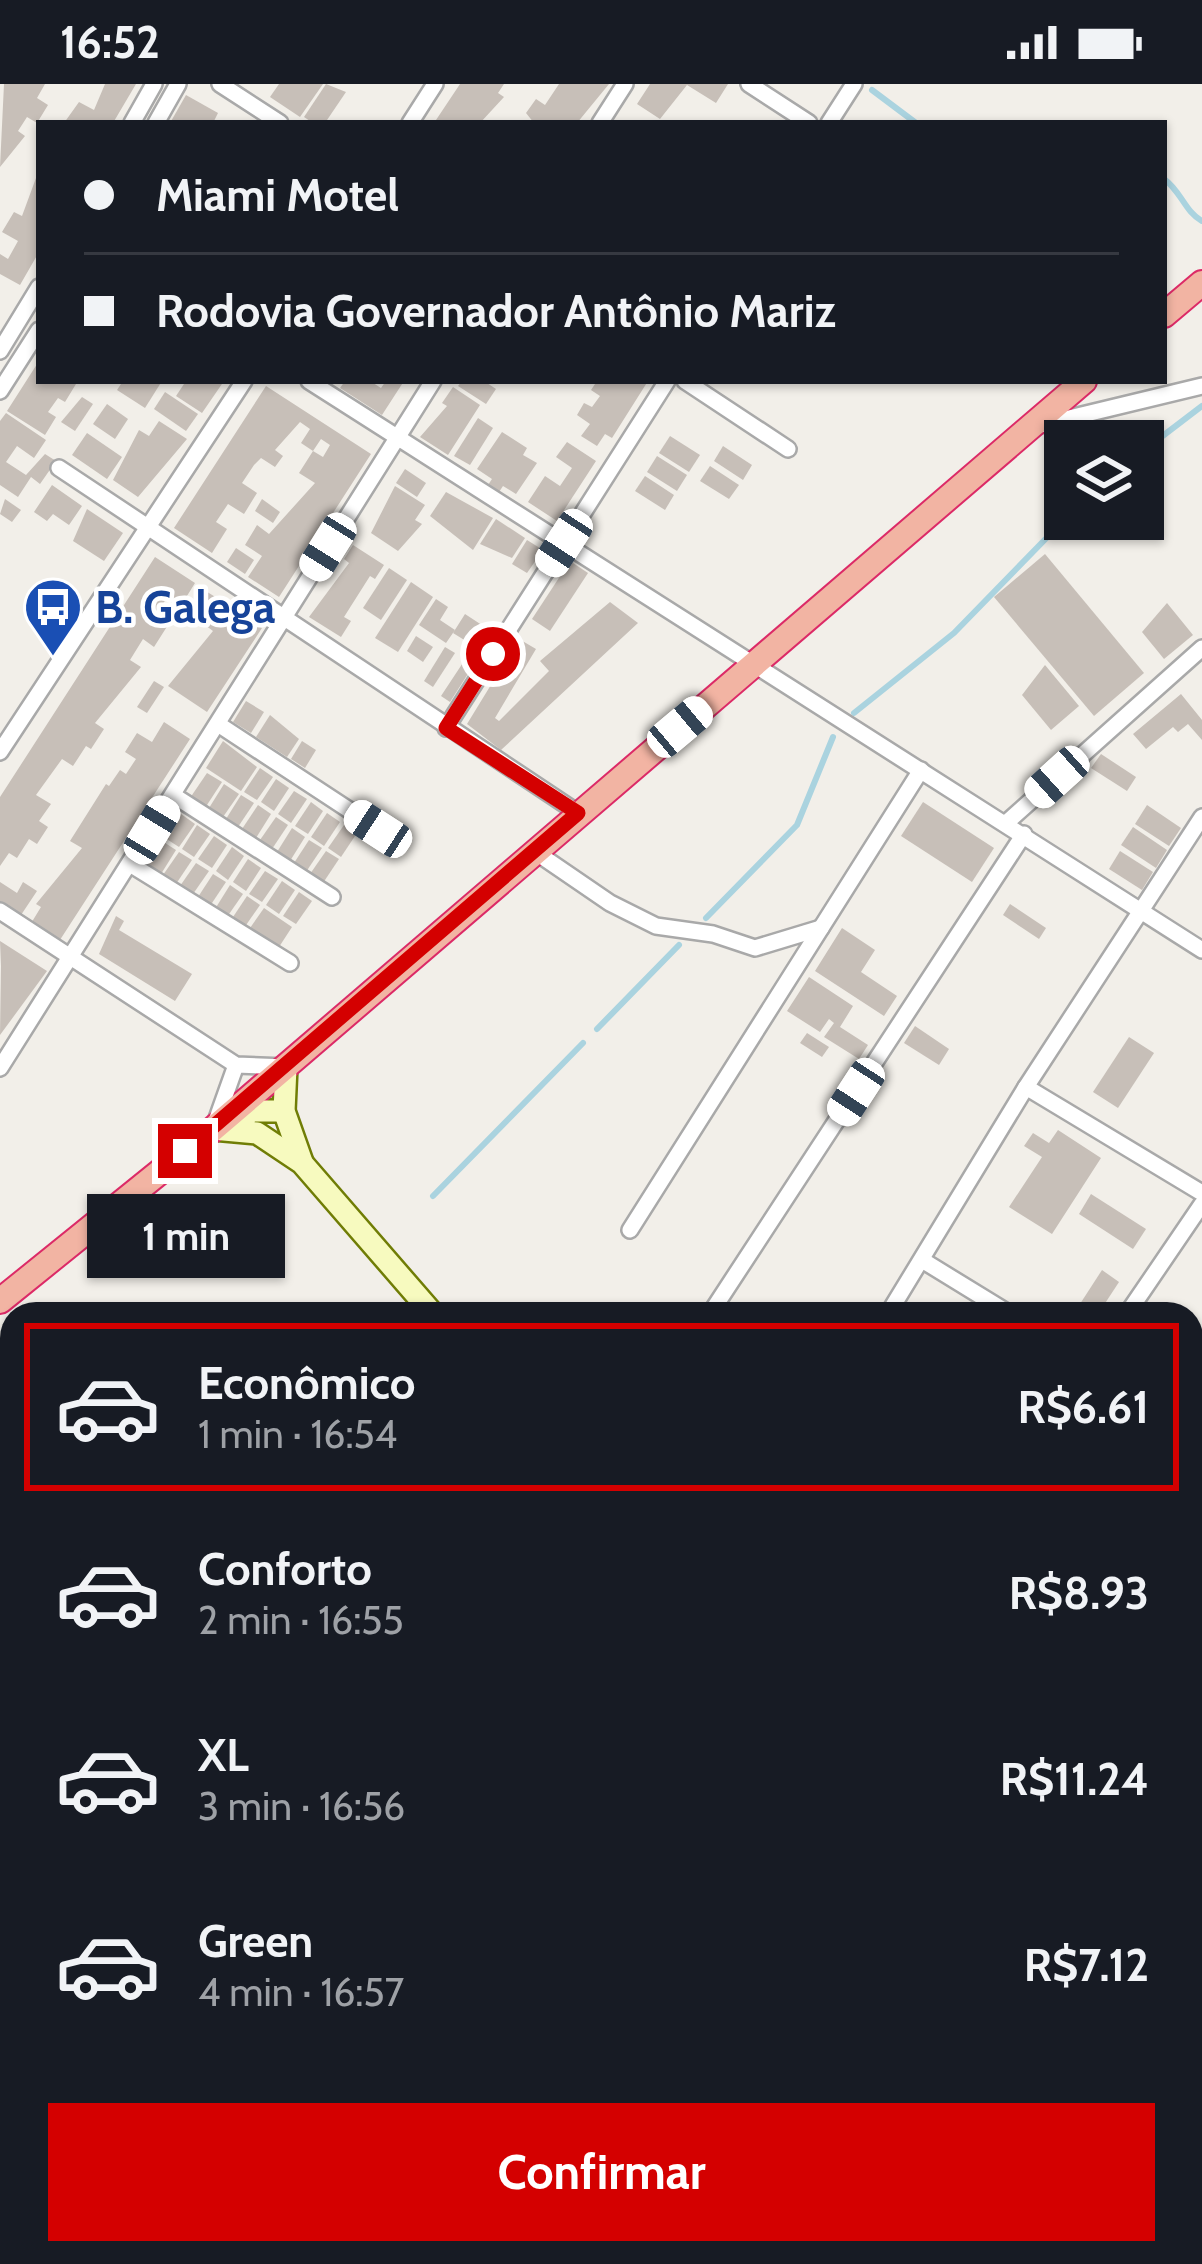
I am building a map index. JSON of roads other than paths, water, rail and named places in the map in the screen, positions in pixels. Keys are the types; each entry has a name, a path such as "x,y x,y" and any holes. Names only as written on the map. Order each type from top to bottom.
{"highway":[{"path":"1167,312 1202,283"},
{"path":"0,1301 213,1129 1080,384"}],"main road":[{"path":"286,1067 284,1111 302,1162"},
{"path":"258,1122 286,1067"},
{"path":"213,1129 258,1122 284,1111"},
{"path":"258,1122 302,1162 423,1302"}],"street":[{"path":"134,120 154,84"},
{"path":"158,120 178,84"},
{"path":"220,84 275,120"},
{"path":"412,120 435,84"},
{"path":"602,120 625,84"},
{"path":"749,84 804,120"},
{"path":"832,120 854,84"},
{"path":"0,351 36,296"},
{"path":"0,391 36,335"},
{"path":"0,752 242,384"},
{"path":"314,384 1202,950"},
{"path":"0,1069 431,384"},
{"path":"446,728 665,384"},
{"path":"690,384 788,448"},
{"path":"1027,428 1202,386"},
{"path":"59,468 578,813"},
{"path":"1006,823 1202,648"},
{"path":"218,724 378,829"},
{"path":"630,1230 922,770"},
{"path":"173,795 332,897"},
{"path":"896,1302 1026,1088 1202,817"},
{"path":"718,1302 1024,835"},
{"path":"534,851 610,903 656,926 755,948 823,927"},
{"path":"130,864 290,963"},
{"path":"0,911 236,1065 286,1067"},
{"path":"213,1129 236,1065"},
{"path":"1026,1088 1202,1193"},
{"path":"1135,1302 1202,1204"},
{"path":"922,1260 990,1302"}],"waterway":[{"path":"872,90 912,120"},
{"path":"1167,182 1202,221"},
{"path":"1164,435 1202,406"},
{"path":"854,713 954,633 1045,540"},
{"path":"706,918 797,825 833,737"},
{"path":"597,1029 679,945"},
{"path":"433,1196 583,1043"}],"place":[{"name":"B. Galega","path":"53,658"}]}
